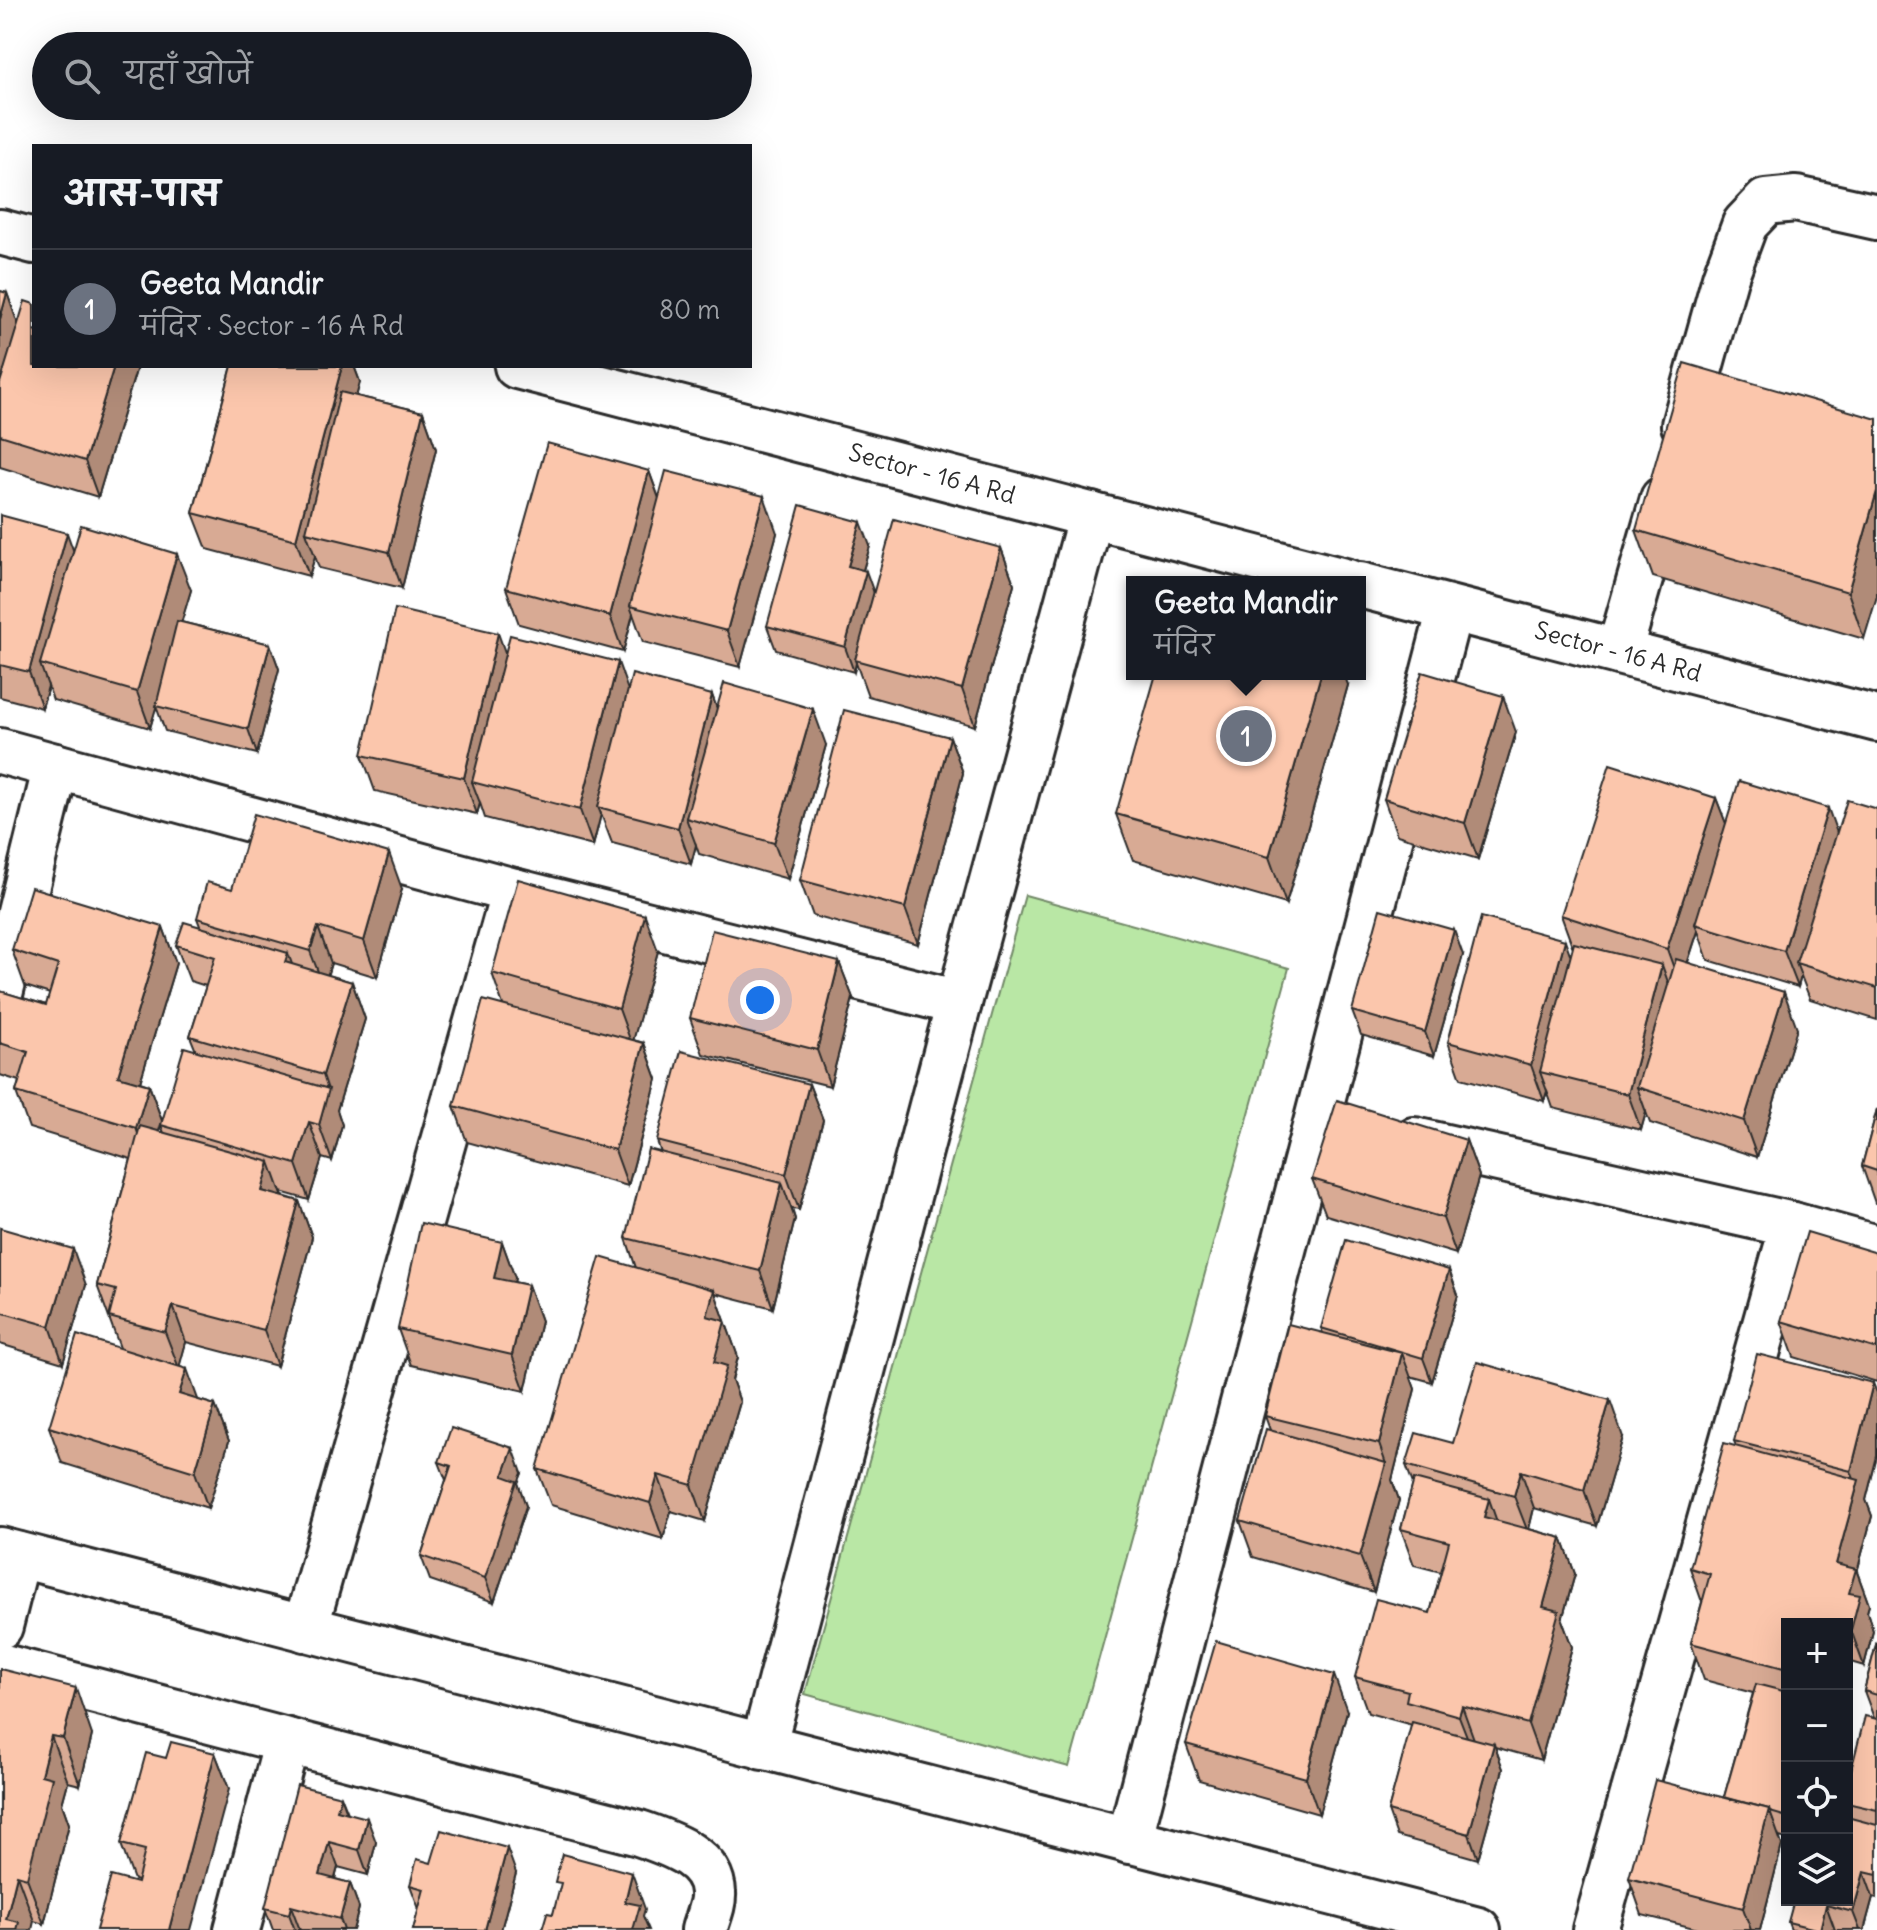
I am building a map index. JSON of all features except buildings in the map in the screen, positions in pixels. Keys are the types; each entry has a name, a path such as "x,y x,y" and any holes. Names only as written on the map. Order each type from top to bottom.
{"street":[{"path":"1619,652 1725,278 1745,224 1766,202 1796,199 1877,217"},
{"path":"0,232 32,240"},
{"name":"Sector - 16 A Rd","path":"525,368 1325,576"},
{"path":"763,1747 1091,515"},
{"name":"Sector - 16 A Rd","path":"1366,587 1877,719"},
{"path":"1129,1841 1348,1125 1450,609"},
{"path":"0,751 514,891 959,1003"},
{"path":"0,994 56,766"},
{"path":"305,1629 514,891"},
{"path":"1348,1125 1793,1225 1877,1248"},
{"path":"1595,1930 1793,1225"},
{"path":"0,1626 9,1553 1478,1930"},
{"path":"0,1666 639,1833 671,1845 704,1865 713,1893 704,1930"},
{"path":"237,1930 287,1741"}],"green space":[{"path":"1025,895 1289,968 1069,1767 805,1694"}],"place":[{"name":"Geeta Mandir","path":"1246,736"}]}
